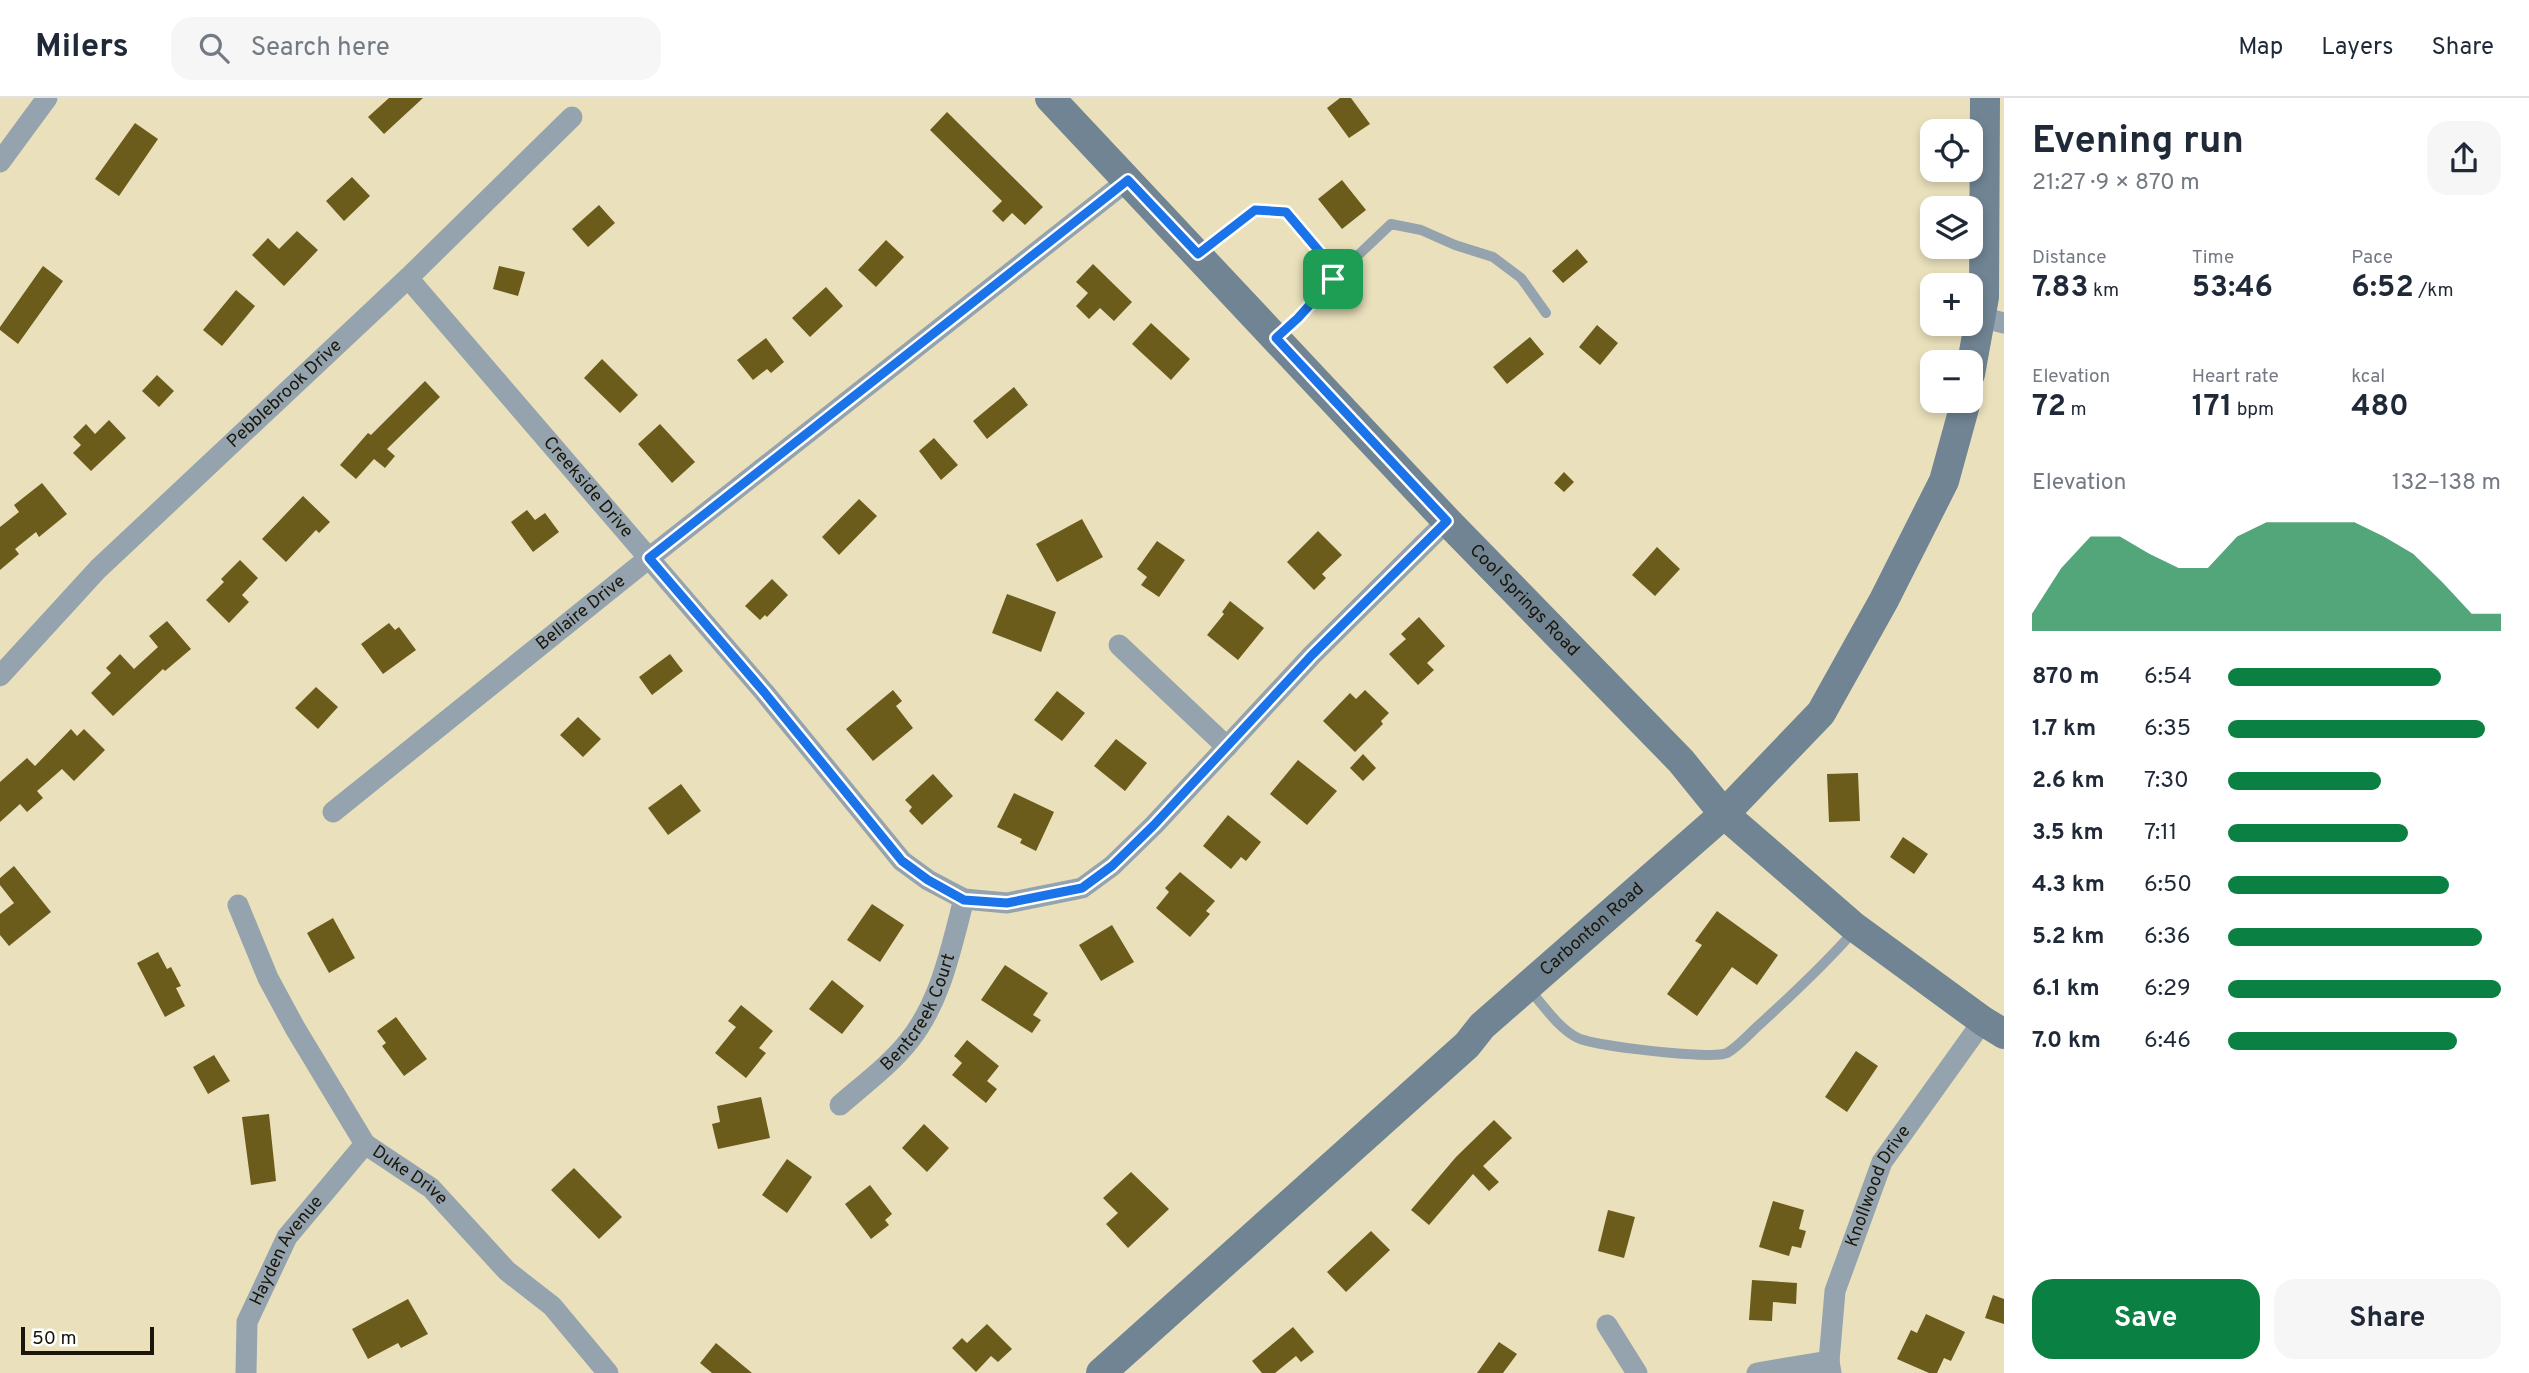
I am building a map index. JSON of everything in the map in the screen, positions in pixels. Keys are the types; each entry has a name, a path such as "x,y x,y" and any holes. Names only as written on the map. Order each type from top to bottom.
{"street":[{"path":"0,162 47,98"},
{"name":"Cool Springs Road","path":"1050,98 1447,521 1681,761 1724,814 1856,929 1993,1027"},
{"path":"1980,350 1992,320 1984,298 1985,98"},
{"name":"Pebblebrook Drive","path":"0,676 98,569 408,278 572,117"},
{"name":"Bellaire Drive","path":"333,812 649,558 1128,180"},
{"name":"Creekside Drive","path":"408,278 764,692 902,861 928,880 964,900 1007,903 1082,888 1112,866 1312,655 1447,521"},
{"name":"Carbonton Road","path":"1101,1373 1467,1045 1482,1026 1724,814 1821,713 1884,600 1944,481 1963,413"},
{"path":"1119,645 1227,747"},
{"name":"Bentcreek Court","path":"840,1105 909,1041 928,1010 941,982 964,900"},
{"name":"Duke Drive","path":"238,905 275,991 365,1144 431,1188 507,1271 552,1306 608,1373"},
{"name":"Knollwood Drive","path":"1830,1367 1835,1291 1882,1162 1993,1027"},
{"name":"Hayden Avenue","path":"246,1373 247,1322 287,1237 365,1144"},
{"path":"1607,1325 1637,1373"},
{"path":"1756,1373 1830,1367"}],"lane":[{"path":"1198,254 1255,210 1286,212 1330,264 1333,279"},
{"path":"1276,338 1391,224 1421,230 1455,245 1493,257 1521,278 1546,313"},
{"path":"1527,987 1559,1022 1580,1040 1688,1054 1720,1055 1734,1047 1784,1002 1856,929"}],"building":[{"path":"389,98 423,98 384,134 368,117"},
{"path":"1340,98 1351,98 1370,124 1349,138 1327,108"},
{"path":"947,112 1043,207 1025,225 1012,213 1003,222 992,211 1002,201 930,130"},
{"path":"135,123 158,139 119,196 95,179"},
{"path":"352,177 370,196 344,221 326,201"},
{"path":"1342,180 1366,210 1342,229 1318,199"},
{"path":"599,205 615,223 588,247 572,229"},
{"path":"297,231 318,250 284,286 252,255 268,238 279,249"},
{"path":"886,240 904,257 876,287 858,270"},
{"path":"1577,249 1588,262 1563,283 1552,271"},
{"path":"1093,264 1132,302 1114,321 1100,308 1089,319 1076,306 1088,293 1076,282"},
{"path":"43,266 63,281 18,344 0,330 0,327"},
{"path":"499,266 525,272 518,296 493,289"},
{"path":"826,287 843,306 810,337 792,318"},
{"path":"236,290 255,306 222,346 203,330"},
{"path":"1151,323 1190,359 1171,380 1132,344"},
{"path":"1597,325 1618,343 1600,365 1579,347"},
{"path":"1530,337 1544,354 1507,384 1493,367"},
{"path":"766,338 784,362 771,373 767,369 753,380 737,360"},
{"path":"602,359 638,395 620,413 584,378"},
{"path":"157,375 174,391 159,407 142,391"},
{"path":"425,381 440,397 387,449 395,456 385,468 374,459 356,479 340,465 368,433 371,435"},
{"path":"1014,387 1028,405 987,439 973,421"},
{"path":"109,420 126,438 91,471 73,453 81,445 73,437 86,424 95,434"},
{"path":"660,424 695,462 672,483 638,444"},
{"path":"934,438 958,465 941,480 919,451"},
{"path":"1564,472 1574,482 1564,492 1554,483"},
{"path":"42,483 67,514 39,537 36,532 15,549 19,554 0,570 0,527 19,512 14,505"},
{"path":"303,496 330,522 319,533 316,530 286,562 262,539"},
{"path":"859,499 877,516 839,555 822,537"},
{"path":"527,510 535,520 545,513 559,532 533,552 511,522"},
{"path":"1082,519 1103,557 1057,582 1036,544"},
{"path":"1318,531 1342,555 1322,574 1326,578 1314,590 1287,562"},
{"path":"1157,541 1185,560 1159,597 1141,585 1147,577 1137,569"},
{"path":"1657,547 1680,569 1655,596 1632,575"},
{"path":"240,560 258,578 242,595 249,602 229,623 206,600 224,582 221,579"},
{"path":"772,579 788,595 767,617 765,615 760,620 745,606"},
{"path":"1007,594 1056,612 1041,652 992,633"},
{"path":"1230,601 1264,628 1238,660 1207,635 1224,614 1222,612"},
{"path":"1419,617 1445,646 1427,663 1434,670 1418,685 1389,654 1406,639 1401,634"},
{"path":"167,621 191,649 165,671 163,669 113,716 91,693 111,673 106,668 120,654 134,669 158,647 149,636"},
{"path":"389,623 395,630 399,627 416,650 383,674 361,644"},
{"path":"670,654 683,671 652,695 639,677"},
{"path":"316,687 338,707 318,729 295,708"},
{"path":"893,690 902,701 896,706 913,728 873,761 846,729"},
{"path":"1365,690 1389,713 1381,721 1383,724 1355,752 1323,721 1350,693 1356,699"},
{"path":"1057,691 1085,713 1062,741 1034,720"},
{"path":"578,717 601,739 583,757 560,735"},
{"path":"71,729 77,736 84,729 105,750 74,781 62,769 37,791 43,798 27,812 20,804 0,822 0,782 27,758 35,766"},
{"path":"1116,739 1147,763 1125,791 1094,766"},
{"path":"1363,754 1376,768 1363,781 1350,768"},
{"path":"1298,760 1337,791 1307,825 1270,794"},
{"path":"1858,773 1860,821 1829,822 1827,774"},
{"path":"933,774 953,796 922,825 909,811 912,807 905,800"},
{"path":"681,784 701,811 668,835 648,808"},
{"path":"1014,793 1054,812 1036,851 1020,843 1022,839 997,827"},
{"path":"1228,815 1261,842 1246,861 1241,857 1231,869 1203,846"},
{"path":"1903,837 1928,854 1914,874 1890,857"},
{"path":"14,866 51,912 9,946 0,935 0,914 14,903 0,885 0,878"},
{"path":"1180,872 1215,901 1206,911 1210,914 1190,937 1156,908 1169,892 1165,888"},
{"path":"872,904 904,925 880,962 847,940"},
{"path":"1717,911 1778,955 1757,985 1732,967 1697,1016 1667,994 1702,945 1695,941"},
{"path":"333,918 355,958 329,973 307,933"},
{"path":"1112,925 1134,962 1101,981 1079,945"},
{"path":"158,952 167,969 171,967 181,986 176,988 185,1006 165,1017 137,963"},
{"path":"1005,965 1048,993 1033,1015 1041,1020 1032,1033 981,1000"},
{"path":"832,980 864,1006 842,1034 809,1009"},
{"path":"741,1005 773,1031 759,1048 766,1053 746,1078 715,1053 736,1027 728,1021"},
{"path":"396,1017 427,1059 404,1076 382,1046 386,1043 377,1031"},
{"path":"967,1040 999,1066 987,1081 997,1089 986,1103 952,1075 962,1063 954,1056"},
{"path":"1856,1051 1878,1066 1847,1112 1825,1097"},
{"path":"214,1055 230,1081 208,1094 193,1067"},
{"path":"761,1097 770,1138 718,1149 712,1124 720,1122 717,1106"},
{"path":"269,1114 276,1181 251,1185 242,1117"},
{"path":"1494,1120 1512,1138 1483,1166 1499,1182 1489,1191 1473,1174 1429,1225 1411,1210 1456,1157"},
{"path":"924,1124 949,1148 927,1172 902,1148"},
{"path":"787,1159 812,1177 787,1213 762,1195"},
{"path":"574,1168 622,1217 599,1239 551,1190"},
{"path":"1131,1172 1169,1209 1128,1248 1106,1224 1118,1213 1103,1198"},
{"path":"870,1185 892,1214 885,1220 889,1225 871,1239 845,1204"},
{"path":"1773,1201 1804,1210 1799,1229 1806,1231 1801,1248 1792,1246 1789,1256 1759,1247"},
{"path":"1608,1210 1635,1217 1624,1258 1598,1251"},
{"path":"1371,1231 1390,1250 1346,1292 1327,1272"},
{"path":"1752,1280 1797,1283 1796,1304 1773,1302 1772,1321 1749,1320"},
{"path":"1993,1295 2004,1299 2004,1324 1985,1318"},
{"path":"408,1299 428,1334 401,1348 398,1343 368,1359 352,1329"},
{"path":"1926,1314 1965,1332 1951,1361 1944,1358 1937,1373 1929,1373 1897,1359 1911,1330 1917,1333"},
{"path":"987,1324 1012,1349 998,1362 991,1356 976,1372 952,1348 962,1338 967,1343"},
{"path":"1293,1327 1314,1352 1301,1362 1296,1356 1275,1373 1262,1373 1252,1361"},
{"path":"1499,1342 1517,1354 1503,1373 1477,1373"},
{"path":"716,1343 752,1373 712,1373 700,1363"}],"route":[{"path":"1128,180 1198,254 1255,210 1286,212 1330,264 1333,279 1276,338 1447,521 1312,655 1154,825 1112,866 1082,888 1007,903 964,900 928,880 902,861 764,692 649,558 1128,180"}]}
